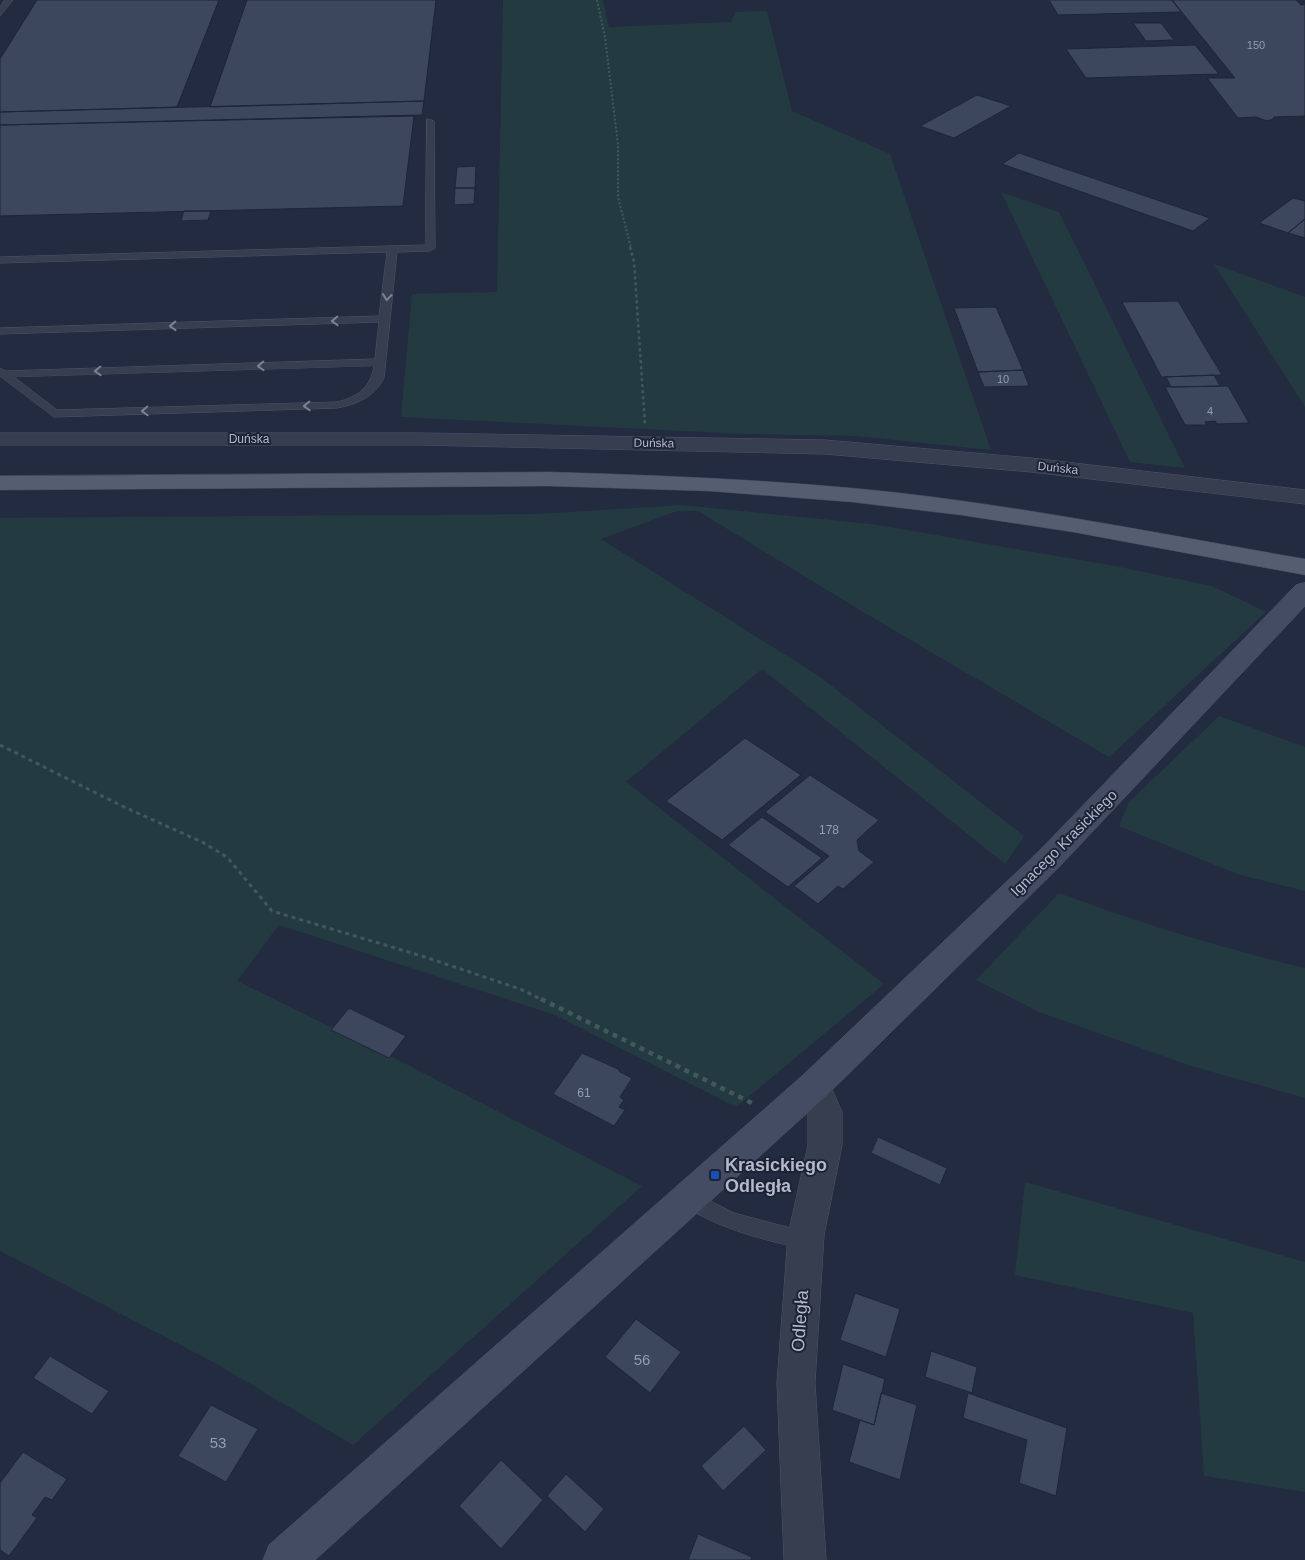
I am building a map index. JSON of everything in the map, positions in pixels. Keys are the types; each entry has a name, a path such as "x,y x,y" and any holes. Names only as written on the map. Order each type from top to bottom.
{"main road":[{"path":"0,482 548,479 708,484 852,495 961,508 1073,525 1305,567"}],"street":[{"name":"Duńska","path":"0,439 420,439 647,442 863,449 1031,465 1305,496"},
{"name":"Ignacego Krasickiego","path":"284,1560 814,1086 1050,858 1305,591"},
{"name":"Odległa","path":"805,1560 796,1383 806,1240 825,1145 826,1112 814,1086"}],"lane":[{"path":"0,14 9,0"},
{"path":"0,260 430,248 430,121"},
{"path":"2,373 54,414 259,408 349,403 359,398 375,384 380,362 392,249"},
{"path":"0,331 384,319"},
{"path":"2,373 380,362"},
{"path":"689,1199 714,1215 745,1227 806,1240"}],"path":[{"path":"597,0 605,37 618,146 618,197 634,262 641,385 647,442"},
{"path":"0,744 122,806 202,842 228,857 272,911 425,957 520,989 780,1116"}],"shaded area":[{"path":"503,0 603,0 609,27 731,22 735,12 767,11 792,111 890,154 991,450 856,436 744,434 401,417 412,294 497,292"},
{"path":"1001,192 1059,212 1185,468 1130,462"},
{"path":"1214,264 1305,297 1305,407"},
{"path":"682,505 872,524 1115,566 1212,586 1266,612 1109,757 863,612 698,511 677,511 601,539 819,676 1024,836 1005,864 762,669 626,782 884,984 736,1107 555,1015 279,925 237,981 408,1065 642,1186 353,1445 215,1363 0,1251 0,518 537,514"},
{"path":"1219,716 1305,747 1305,891 1237,874 1119,826 1129,802"},
{"path":"1059,893 1181,934 1305,968 1305,1098 1191,1066 1039,1012 976,980"},
{"path":"1025,1182 1305,1262 1305,1492 1204,1476 1193,1313 1015,1275"}],"building":[{"path":"37,0 219,0 177,107 0,112 0,59"},
{"path":"247,0 436,0 424,101 210,107"},
{"path":"1049,0 1172,0 1181,12 1058,15"},
{"path":"1172,0 1296,0 1301,5 1305,4 1305,116 1274,117 1267,121 1256,117 1238,118 1207,78 1235,78"},
{"path":"1133,23 1161,23 1174,40 1146,41"},
{"path":"1195,45 1219,74 1086,78 1066,49"},
{"path":"977,95 1011,106 954,138 920,126"},
{"path":"424,101 422,115 0,125 0,112"},
{"path":"414,116 403,206 0,216 0,125"},
{"path":"1019,153 1210,218 1193,231 1002,164"},
{"path":"476,166 475,188 455,188 457,167"},
{"path":"455,188 475,188 474,204 454,205"},
{"path":"1293,198 1305,201 1305,219 1288,233 1259,223"},
{"path":"184,211 211,211 208,220 181,221"},
{"path":"1305,219 1305,238 1288,233"},
{"path":"1178,301 1222,375 1159,377 1161,376 1122,302"},
{"path":"996,307 1023,370 978,372 954,308"},
{"path":"1023,370 1029,386 984,387 978,372"},
{"path":"1214,375 1220,386 1171,387 1166,377"},
{"path":"1228,386 1249,423 1217,424 1215,421 1205,422 1207,425 1185,425 1165,387"},
{"path":"745,738 801,775 722,840 666,801"},
{"path":"810,775 879,820 857,840 859,851 874,862 843,889 838,886 818,904 794,886 829,856 765,812"},
{"path":"762,817 822,858 788,887 728,845"},
{"path":"349,1008 406,1036 389,1058 331,1030"},
{"path":"582,1053 618,1069 632,1078 620,1097 624,1100 619,1107 625,1110 614,1126 553,1094"},
{"path":"878,1137 947,1168 940,1185 871,1153"},
{"path":"855,1293 900,1309 886,1357 840,1340"},
{"path":"636,1319 681,1352 650,1393 605,1357"},
{"path":"931,1351 977,1367 972,1393 925,1377"},
{"path":"50,1356 109,1391 92,1414 33,1378"},
{"path":"843,1364 885,1379 874,1425 832,1410"},
{"path":"881,1393 917,1405 900,1480 849,1462 860,1420 874,1425"},
{"path":"968,1393 1067,1428 1056,1496 1019,1483 1027,1440 963,1418"},
{"path":"211,1405 258,1429 226,1482 178,1456"},
{"path":"744,1426 766,1450 723,1491 701,1466"},
{"path":"23,1452 67,1479 52,1500 45,1497 32,1515 37,1518 9,1556 0,1550 0,1483"},
{"path":"501,1460 543,1500 501,1549 459,1506"},
{"path":"566,1474 604,1509 585,1532 547,1496"},
{"path":"698,1534 752,1557 751,1560 688,1560"}],"place":[{"name":"Krasickiego Odległa","path":"715,1175"}]}
